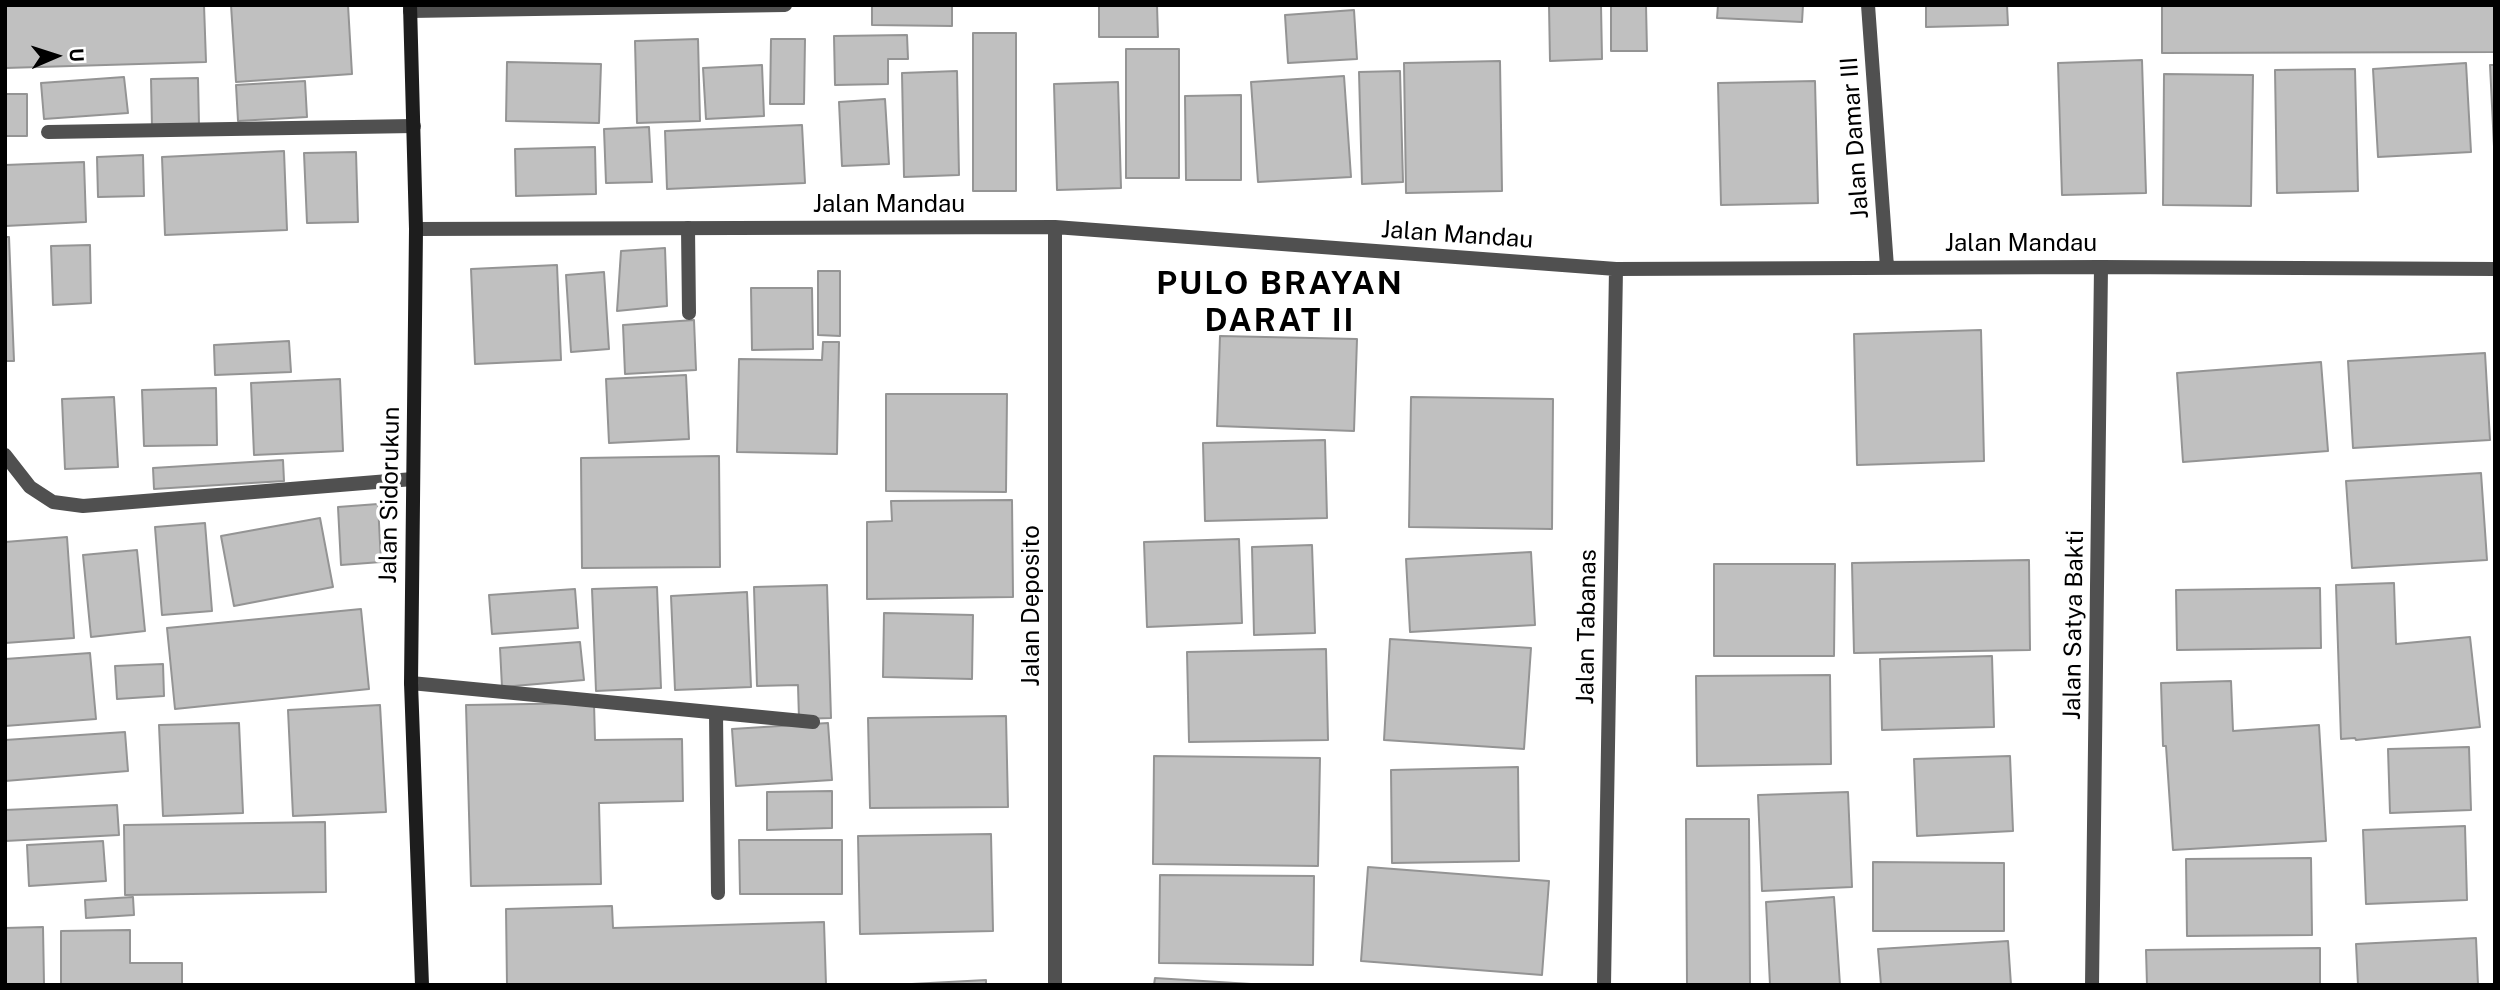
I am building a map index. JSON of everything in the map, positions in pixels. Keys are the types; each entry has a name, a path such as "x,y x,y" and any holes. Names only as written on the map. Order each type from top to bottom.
{"street":[{"path":"410,8 785,5"},
{"name":"Jalan Damar III","path":"1868,5 1887,267"},
{"name":"Jalan Sidorukun","path":"410,8 416,229 411,683 422,985"},
{"path":"48,132 414,126"},
{"name":"Jalan Mandau","path":"416,229 1055,227 1616,270 1887,267 2495,269"},
{"name":"Jalan Deposito","path":"1055,227 1055,985"},
{"path":"688,228 689,313"},
{"name":"Jalan Satya Bakti","path":"2092,985 2101,267"},
{"name":"Jalan Tabanas","path":"1604,985 1616,270"},
{"path":"5,454 30,487 53,502 83,506 413,479"},
{"path":"411,683 813,722"},
{"path":"716,713 718,893"}],"building":[{"path":"5,5 204,5 206,62 5,68"},
{"path":"231,5 348,5 352,74 236,82"},
{"path":"872,5 952,5 952,26 872,25"},
{"path":"1099,5 1157,5 1158,37 1099,37"},
{"path":"1549,5 1601,5 1602,59 1550,61"},
{"path":"1611,5 1646,5 1647,51 1611,51"},
{"path":"1718,5 1803,5 1802,22 1717,18"},
{"path":"1926,5 2007,5 2008,25 1926,27"},
{"path":"2162,5 2495,5 2495,52 2162,53"},
{"path":"1354,10 1357,59 1288,63 1285,15"},
{"path":"973,33 1016,33 1016,191 973,191"},
{"path":"907,35 908,59 888,59 888,84 835,85 834,36"},
{"path":"698,39 700,121 637,123 635,41"},
{"path":"771,39 805,39 804,104 770,104"},
{"path":"1126,49 1179,49 1179,178 1126,178"},
{"path":"2142,60 2146,193 2062,195 2058,63"},
{"path":"1500,61 1502,191 1406,193 1404,63"},
{"path":"507,62 601,64 599,123 506,121"},
{"path":"2466,63 2471,152 2378,157 2373,69"},
{"path":"762,65 764,116 706,119 703,68"},
{"path":"2490,65 2495,65 2495,167"},
{"path":"2355,69 2358,191 2277,193 2275,70"},
{"path":"957,71 959,175 904,177 902,73"},
{"path":"1400,71 1403,182 1362,184 1359,72"},
{"path":"2164,74 2253,75 2251,206 2163,205"},
{"path":"1344,76 1351,177 1258,182 1251,82"},
{"path":"124,77 128,113 44,119 41,83"},
{"path":"198,78 199,126 152,127 151,79"},
{"path":"305,81 307,117 238,121 236,85"},
{"path":"1815,81 1818,203 1721,205 1718,83"},
{"path":"1118,82 1121,188 1057,190 1054,84"},
{"path":"5,94 27,94 27,136 5,136"},
{"path":"1241,95 1241,180 1186,180 1185,96"},
{"path":"885,99 889,164 842,166 839,102"},
{"path":"802,125 805,183 667,189 665,131"},
{"path":"649,127 652,182 606,183 604,129"},
{"path":"595,147 596,194 516,196 515,149"},
{"path":"284,151 287,230 165,235 162,157"},
{"path":"356,152 358,222 307,223 304,153"},
{"path":"143,155 144,196 98,197 97,157"},
{"path":"84,162 86,222 5,226 5,165"},
{"path":"5,237 9,237 14,361 5,361"},
{"path":"90,245 91,303 53,305 51,246"},
{"path":"665,248 667,306 617,311 621,251"},
{"path":"557,265 561,360 475,364 471,269"},
{"path":"818,271 840,271 840,336 818,335"},
{"path":"604,272 609,349 571,352 566,275"},
{"path":"751,288 812,288 813,349 752,350"},
{"path":"694,320 696,370 625,374 623,325"},
{"path":"1981,330 1984,461 1857,465 1854,334"},
{"path":"1220,336 1357,339 1354,431 1217,426"},
{"path":"289,341 291,372 215,375 214,345"},
{"path":"823,342 839,342 837,454 737,452 739,359 822,360"},
{"path":"2485,353 2490,440 2353,448 2348,361"},
{"path":"2321,362 2328,451 2183,462 2177,373"},
{"path":"686,375 689,439 609,443 606,379"},
{"path":"340,379 343,451 254,455 251,383"},
{"path":"216,388 217,445 144,446 142,390"},
{"path":"886,394 1007,394 1006,492 886,491"},
{"path":"114,397 118,467 65,469 62,399"},
{"path":"1411,397 1553,399 1552,529 1409,527"},
{"path":"1325,440 1327,518 1205,521 1203,443"},
{"path":"719,456 720,567 582,568 581,458"},
{"path":"283,460 284,481 154,489 153,468"},
{"path":"2481,473 2487,560 2352,568 2346,481"},
{"path":"1012,500 1013,597 867,599 867,522 892,521 891,501"},
{"path":"378,504 381,562 341,565 338,507"},
{"path":"320,518 333,587 234,606 221,536"},
{"path":"205,523 212,611 162,615 155,527"},
{"path":"67,537 74,638 5,643 5,542"},
{"path":"1239,539 1242,623 1147,627 1144,542"},
{"path":"1312,545 1315,633 1254,635 1252,547"},
{"path":"137,550 145,631 91,637 83,555"},
{"path":"1531,552 1535,625 1410,632 1406,559"},
{"path":"2029,560 2030,650 1854,653 1852,563"},
{"path":"1714,564 1835,564 1834,656 1714,656"},
{"path":"2394,583 2396,644 2470,637 2480,727 2356,740 2341,739 2336,585"},
{"path":"827,585 831,718 799,719 798,685 757,686 754,587"},
{"path":"657,587 661,688 596,691 592,589"},
{"path":"2320,588 2321,648 2177,650 2176,590"},
{"path":"575,589 578,628 492,634 489,595"},
{"path":"747,592 751,687 675,690 671,596"},
{"path":"361,609 369,689 175,709 167,628"},
{"path":"884,613 973,615 972,679 883,677"},
{"path":"1390,639 1531,648 1524,749 1384,740"},
{"path":"580,642 584,680 502,687 500,648"},
{"path":"1326,649 1328,740 1189,742 1187,652"},
{"path":"90,653 96,719 5,726 5,659"},
{"path":"1992,656 1994,727 1882,730 1880,659"},
{"path":"163,664 164,696 117,699 115,666"},
{"path":"1830,675 1831,764 1697,766 1696,676"},
{"path":"2231,681 2233,731 2319,725 2326,841 2173,850 2166,746 2163,746 2161,683"},
{"path":"594,703 595,740 682,739 683,801 599,803 601,884 471,886 466,705"},
{"path":"380,705 386,812 293,816 288,710"},
{"path":"1006,716 1008,807 870,808 868,718"},
{"path":"239,723 243,813 163,816 159,725"},
{"path":"828,723 832,780 736,786 732,729"},
{"path":"125,732 128,771 5,781 5,740"},
{"path":"2469,747 2471,810 2390,813 2388,749"},
{"path":"1154,756 1320,758 1318,866 1153,864"},
{"path":"2010,756 2013,831 1917,836 1914,759"},
{"path":"1518,767 1519,861 1392,863 1391,770"},
{"path":"832,791 832,828 767,830 767,792"},
{"path":"1848,792 1852,887 1762,891 1758,795"},
{"path":"117,805 119,835 5,841 5,810"},
{"path":"1686,819 1749,819 1750,985 1687,985"},
{"path":"325,822 326,892 125,895 124,825"},
{"path":"2465,826 2467,900 2366,904 2363,830"},
{"path":"991,834 993,931 860,934 858,836"},
{"path":"739,840 842,840 842,894 740,894"},
{"path":"103,841 106,881 29,886 27,845"},
{"path":"2311,858 2312,935 2187,936 2186,859"},
{"path":"1873,862 2004,863 2004,931 1873,931"},
{"path":"1368,867 1549,881 1542,975 1361,961"},
{"path":"1160,875 1314,876 1313,965 1159,963"},
{"path":"133,897 134,915 86,918 85,900"},
{"path":"1834,897 1840,985 1770,985 1766,902"},
{"path":"612,906 613,928 824,922 826,985 507,985 506,909"},
{"path":"43,927 44,985 5,985 5,928"},
{"path":"130,930 130,963 182,963 182,985 61,985 61,931"},
{"path":"2476,938 2478,985 2358,985 2356,944"},
{"path":"2008,941 2011,985 1881,985 1878,949"},
{"path":"2320,948 2320,985 2147,985 2146,950"},
{"path":"1155,978 1267,985 1154,985"},
{"path":"986,980 986,985 893,985"}],"district":[{"name":"PULO BRAYAN DARAT II","path":"1280,302"}]}
